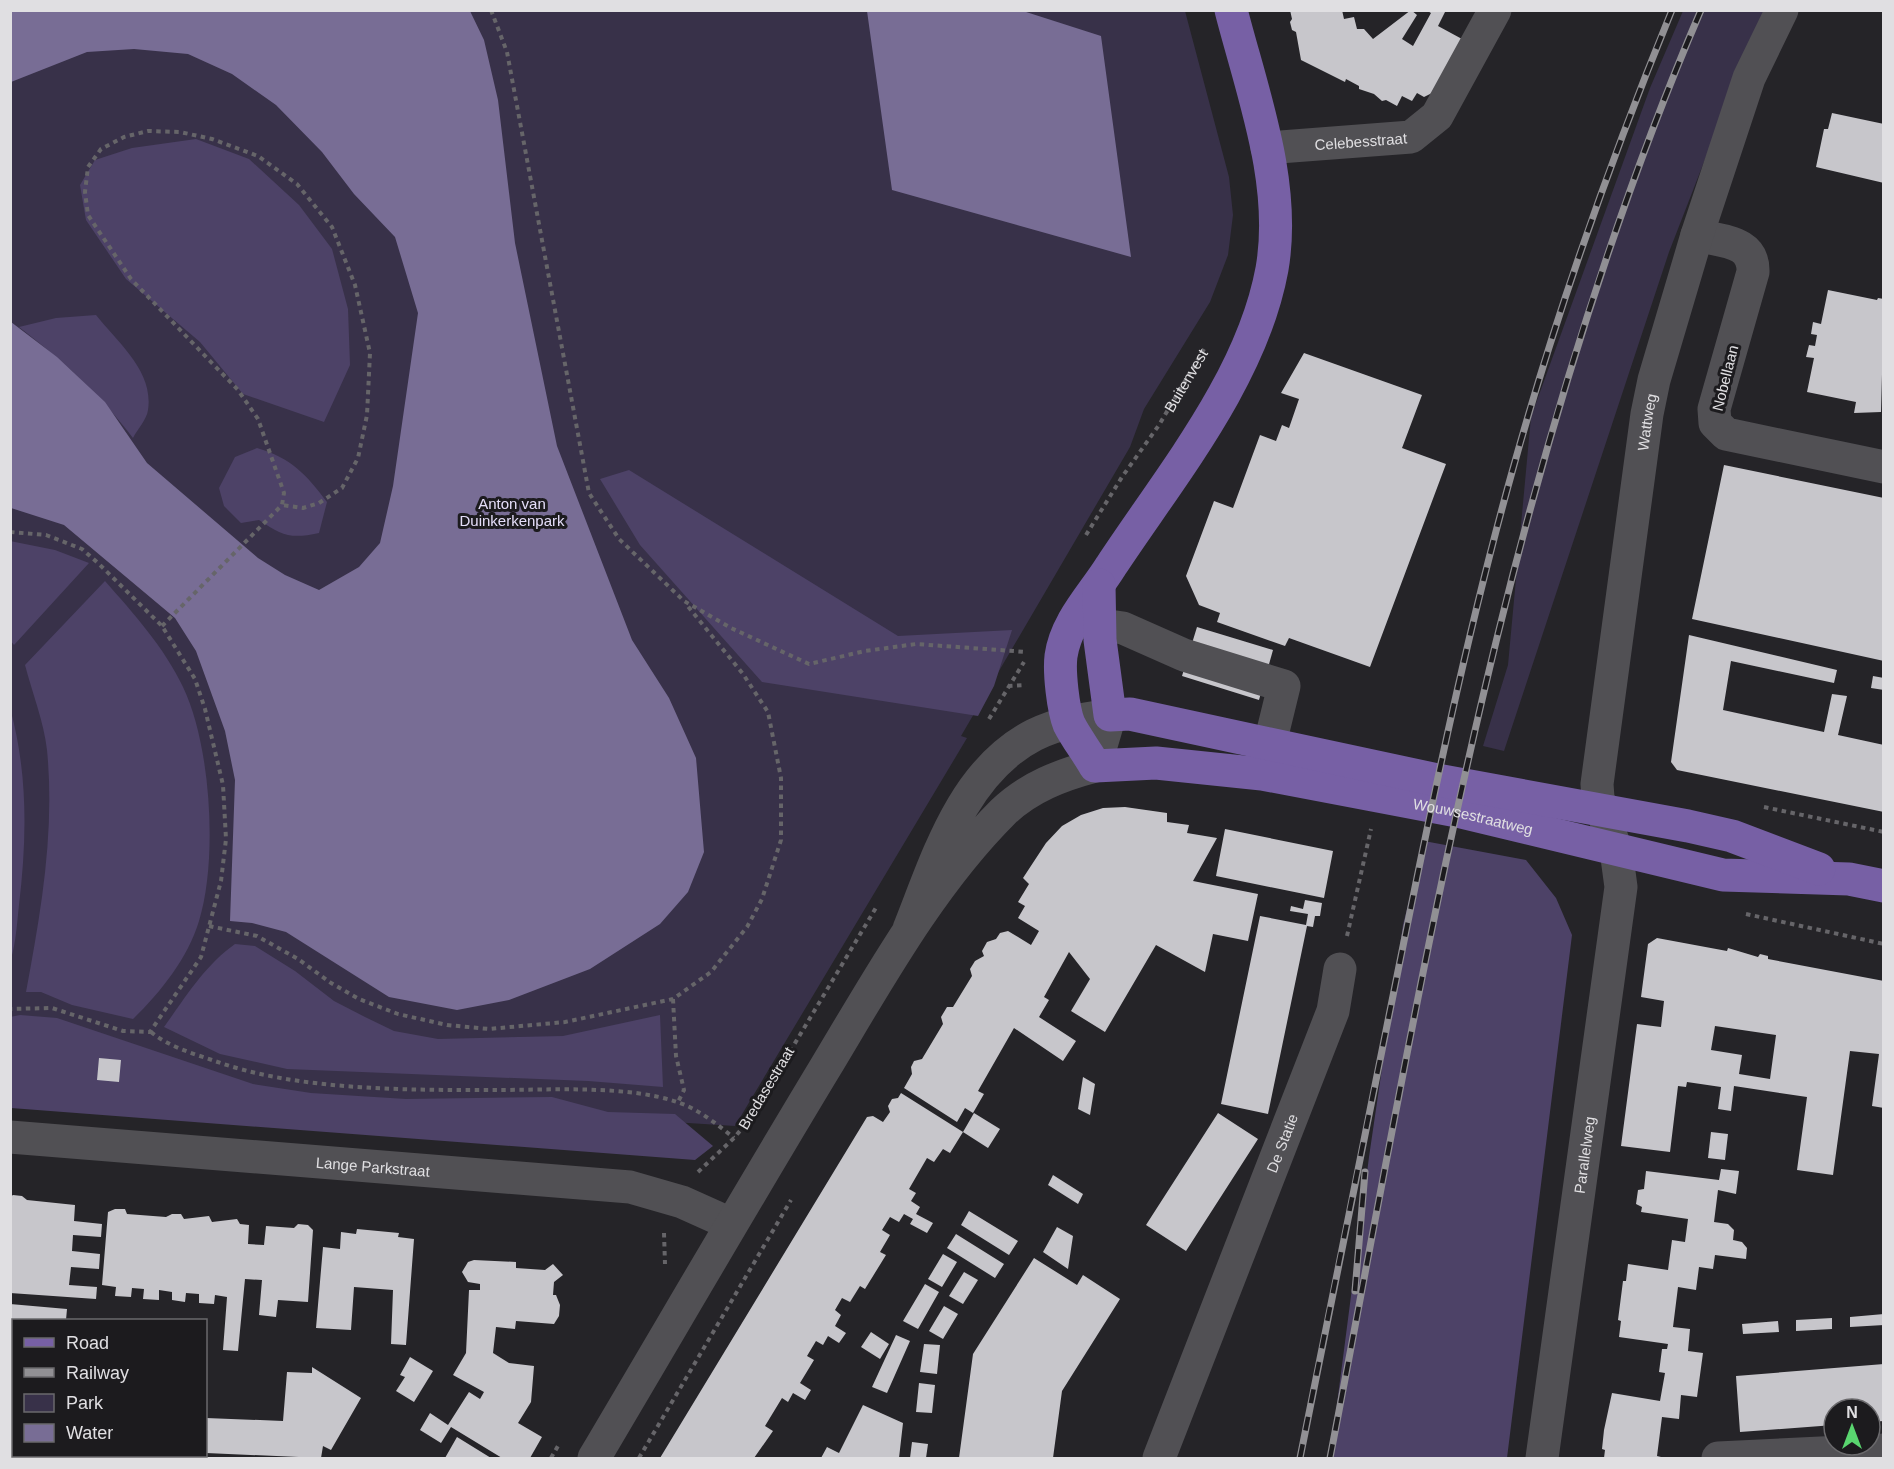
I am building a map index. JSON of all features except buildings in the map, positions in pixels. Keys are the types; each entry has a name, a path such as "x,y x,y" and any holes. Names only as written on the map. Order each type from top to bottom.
{"main road":[{"path":"1110,715 1086,623 1099,585 1195,442 1246,351 1262,309 1276,239 1267,148 1232,10"},
{"path":"1086,623 1067,632 1061,657 1062,683 1068,722 1095,766"},
{"name":"Wouwsestraatweg","path":"1110,715 1130,714 1266,759 1399,799 1723,875 1849,879"},
{"name":"Wouwsestraatweg","path":"1095,766 1266,759 1437,780 1602,808 1732,836 1849,879 1884,886"}],"street":[{"name":"Celebesstraat","path":"1267,148 1410,137 1437,116 1495,10"},
{"name":"Wattweg","path":"1616,850 1597,791 1601,737 1647,414 1654,380 1697,235 1749,78 1782,10"},
{"name":"Nobellaan","path":"1697,235 1742,247 1750,252 1754,260 1753,272 1714,409 1715,423 1726,434 1884,467"},
{"path":"1086,623 1123,628 1184,655 1284,686 1266,759"},
{"path":"594,1458 731,1224 909,929 1004,811 1035,787 1095,766 1110,715 1068,722 1034,735 1012,749 990,769 968,798 945,839 909,929"},
{"name":"Parallelweg","path":"1542,1458 1622,887 1616,850"},
{"name":"De Statie","path":"1159,1458 1333,1011 1340,969"},
{"name":"Lange Parkstraat","path":"10,1137 630,1187 682,1202 731,1224"},
{"path":"1718,1458 1822,1456"}],"path":[{"path":"209,926 257,936 298,959 331,983 359,999 398,1014 447,1025 489,1029 553,1024 607,1016 673,999 711,972 747,927 762,899 781,840 781,778 768,712 743,674 684,602 619,539 590,493 507,52 491,10"},
{"path":"162,626 282,505 284,493 258,419 238,390 131,279 88,215 85,192 88,167 101,149 124,137 148,131 180,132 212,139 258,156 297,184 332,227 355,285 370,354 367,415 358,458 342,488 319,503 303,508 282,505"},
{"name":"Buitenvest","path":"1083,543 1090,525 1160,425 1208,341"},
{"path":"10,532 46,535 82,549 162,626 195,679 215,746 223,785 226,839 221,881 201,957 150,1032"},
{"path":"684,602 731,628 809,664 865,651 916,644 1030,652"},
{"path":"986,724 1034,645"},
{"path":"1340,969 1373,818"},
{"name":"Bredasestraat","path":"762,1097 882,897"},
{"path":"673,999 676,1056 684,1090 678,1102"},
{"path":"10,1009 52,1008 123,1031 150,1032 161,1041 194,1054 271,1077 392,1087 558,1089 633,1094 678,1102 735,1138"},
{"name":"Bredasestraat","path":"662,1271 666,1264 663,1235 700,1167 735,1138 752,1116"},
{"path":"639,1458 795,1194"},
{"path":"551,1458 563,1438"}],"green space":[{"name":"Anton van Duinkerkenpark","path":"11,11 1185,11 1229,177 1233,215 1228,255 1210,302 1144,409 1130,447 961,736 967,738 735,1126 11,1080"},
{"path":"1683,11 1769,11 1716,131 1669,252 1504,751 1483,746 1508,665 1531,417 1650,88"}],"shaded area":[{"path":"196,139 249,159 299,205 332,249 348,309 350,365 324,422 243,394 200,342 126,279 86,220 80,185 95,160 132,148"},
{"path":"96,315 124,347 146,383 148,410 133,438 80,378 19,327 56,318"},
{"path":"257,448 297,468 327,502 319,533 294,536 274,530 259,520 241,523 224,506 219,488 235,457"},
{"path":"629,470 898,636 1012,630 994,686 978,716 762,682 640,545 600,479"},
{"path":"10,541 55,550 89,563 14,645 10,640"},
{"path":"105,581 158,645 183,687 193,711 200,739 209,803 208,867 205,896 199,921 188,948 172,974 133,1019 72,1005 41,992 26,992 45,871 49,781 47,750 41,718 25,665"},
{"path":"10,708 20,757 24,806 22,880 11,959"},
{"path":"1424,841 1526,860 1556,898 1572,935 1507,1458 1330,1458 1369,1157 1403,925"},
{"path":"235,944 255,946 295,971 334,1001 394,1031 438,1039 563,1036 660,1015 663,1087 588,1081 287,1069 220,1054 164,1027 205,972"},
{"path":"20,1015 57,1018 253,1084 311,1093 406,1099 552,1097 608,1112 675,1114 713,1146 695,1160 11,1108 10,1017"}],"water":[{"path":"11,10 470,11 484,40 498,100 515,243 557,446 632,640 669,698 696,758 704,852 688,892 660,924 590,969 509,1000 457,1010 389,997 286,932 252,923 230,921 235,780 225,731 196,651 175,618 64,525 11,508 11,322 57,357 105,402 147,463 258,558 285,575 319,590 359,567 380,543 393,486 418,313 395,237 354,194 322,152 276,105 232,74 188,54 134,49 87,52 11,82"},
{"path":"867,11 1023,11 1101,36 1131,257 892,190"}],"railway":[{"path":"1300,1458 1437,781 1497,528 1531,407 1567,293 1628,122 1672,10"},
{"path":"1330,1458 1436,907 1476,724 1521,542 1573,362 1632,185 1701,10"},
{"path":"1355,1291 1365,1172"}]}
